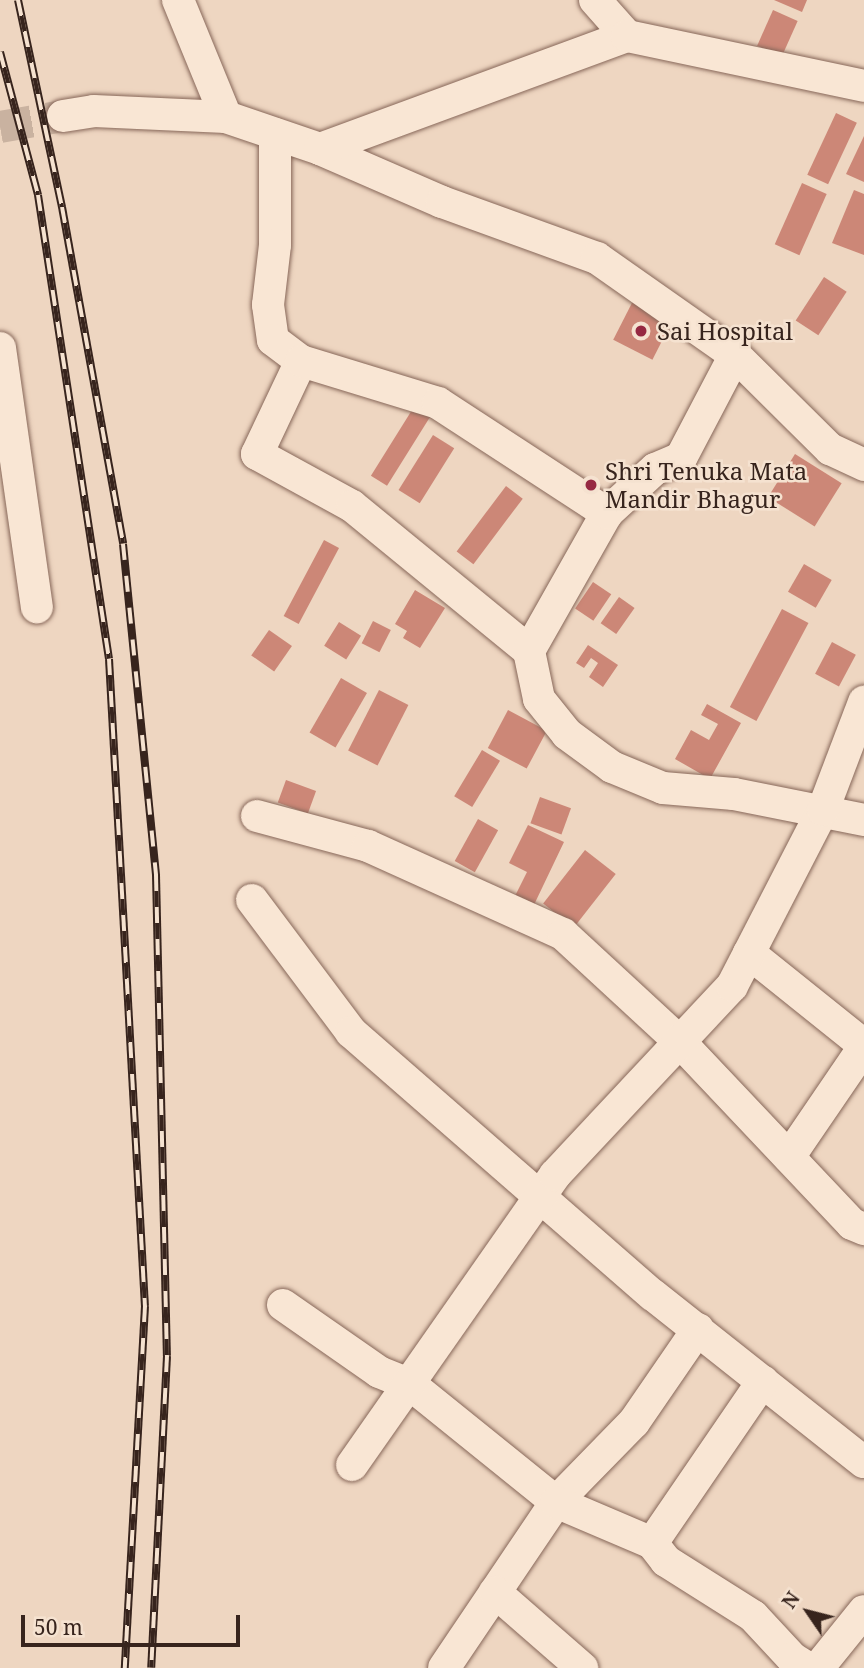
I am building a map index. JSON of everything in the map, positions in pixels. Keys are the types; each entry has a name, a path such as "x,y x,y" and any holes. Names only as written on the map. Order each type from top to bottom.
{"street":[{"path":"178,0 226,117"},
{"path":"595,0 626,36"},
{"path":"320,149 626,36 864,86"},
{"path":"63,116 94,111 226,117 320,149 442,202 597,258 735,355 830,449 864,465"},
{"path":"275,134 275,245 268,305 273,340 301,361 438,403 607,513"},
{"path":"0,348 37,607"},
{"path":"529,651 607,513 655,469 681,458 735,355"},
{"path":"301,361 257,454 352,506 529,651 539,699 567,734 612,767 663,788 734,794 864,820"},
{"path":"0,455 10,416"},
{"path":"352,1465 411,1385 555,1175 732,986 823,810 864,702"},
{"path":"257,816 368,846 563,934 680,1042 852,1224 864,1229"},
{"path":"252,900 351,1032 540,1197 698,1329 864,1462"},
{"path":"749,953 864,1046 789,1157"},
{"path":"283,1305 379,1372 411,1385 556,1502 652,1543 666,1561 753,1616 792,1658 808,1668"},
{"path":"444,1668 556,1502 634,1422 698,1329"},
{"path":"652,1543 764,1381"},
{"path":"495,1592 582,1668"},
{"path":"818,1668 864,1611"}],"building":[{"path":"774,0 807,0 802,12"},
{"path":"773,10 798,21 782,57 757,46"},
{"path":"836,113 857,123 828,184 807,175"},
{"path":"864,136 864,182 846,174"},
{"path":"802,183 827,194 799,255 775,244"},
{"path":"854,190 864,194 864,255 832,243"},
{"path":"824,277 847,292 818,335 796,321"},
{"path":"635,297 674,317 652,360 613,340"},
{"path":"417,402 433,412 387,486 371,476"},
{"path":"433,435 454,448 420,503 399,490"},
{"path":"795,454 842,483 815,526 768,497"},
{"path":"506,486 523,499 473,564 457,551"},
{"path":"324,540 339,548 299,624 284,616"},
{"path":"804,564 832,580 816,608 788,592"},
{"path":"593,582 611,594 593,621 575,609"},
{"path":"415,590 445,608 420,648 403,638 407,631 395,624"},
{"path":"619,597 635,608 616,634 601,623"},
{"path":"782,609 808,623 756,721 730,707"},
{"path":"373,621 391,630 379,652 362,643"},
{"path":"339,622 361,636 346,660 324,646"},
{"path":"269,630 292,646 274,671 251,655"},
{"path":"832,642 856,655 839,686 815,674"},
{"path":"588,645 618,665 603,687 589,677 598,663 591,658 584,668 576,663"},
{"path":"341,678 367,693 335,748 310,733"},
{"path":"379,690 408,705 378,766 348,751"},
{"path":"707,704 741,723 710,779 675,759 691,730 709,740 718,724 701,715"},
{"path":"508,710 547,731 527,769 488,748"},
{"path":"482,750 500,761 472,807 454,796"},
{"path":"286,780 316,791 308,813 278,803"},
{"path":"540,797 571,808 561,835 530,823"},
{"path":"478,819 498,830 475,872 455,861"},
{"path":"528,825 564,842 532,909 513,900 527,872 509,863"},
{"path":"585,850 616,874 574,928 543,904"}],"tunnel":[{"path":"0,127 63,116"}],"railway":[{"path":"18,0 62,207 123,544 156,875 167,1356 151,1668"},
{"path":"0,52 38,195 109,659 145,1306 125,1668"}],"place":[{"name":"Sai Hospital","path":"641,331"},
{"name":"Shri Tenuka Mata Mandir Bhagur","path":"591,485"}]}
